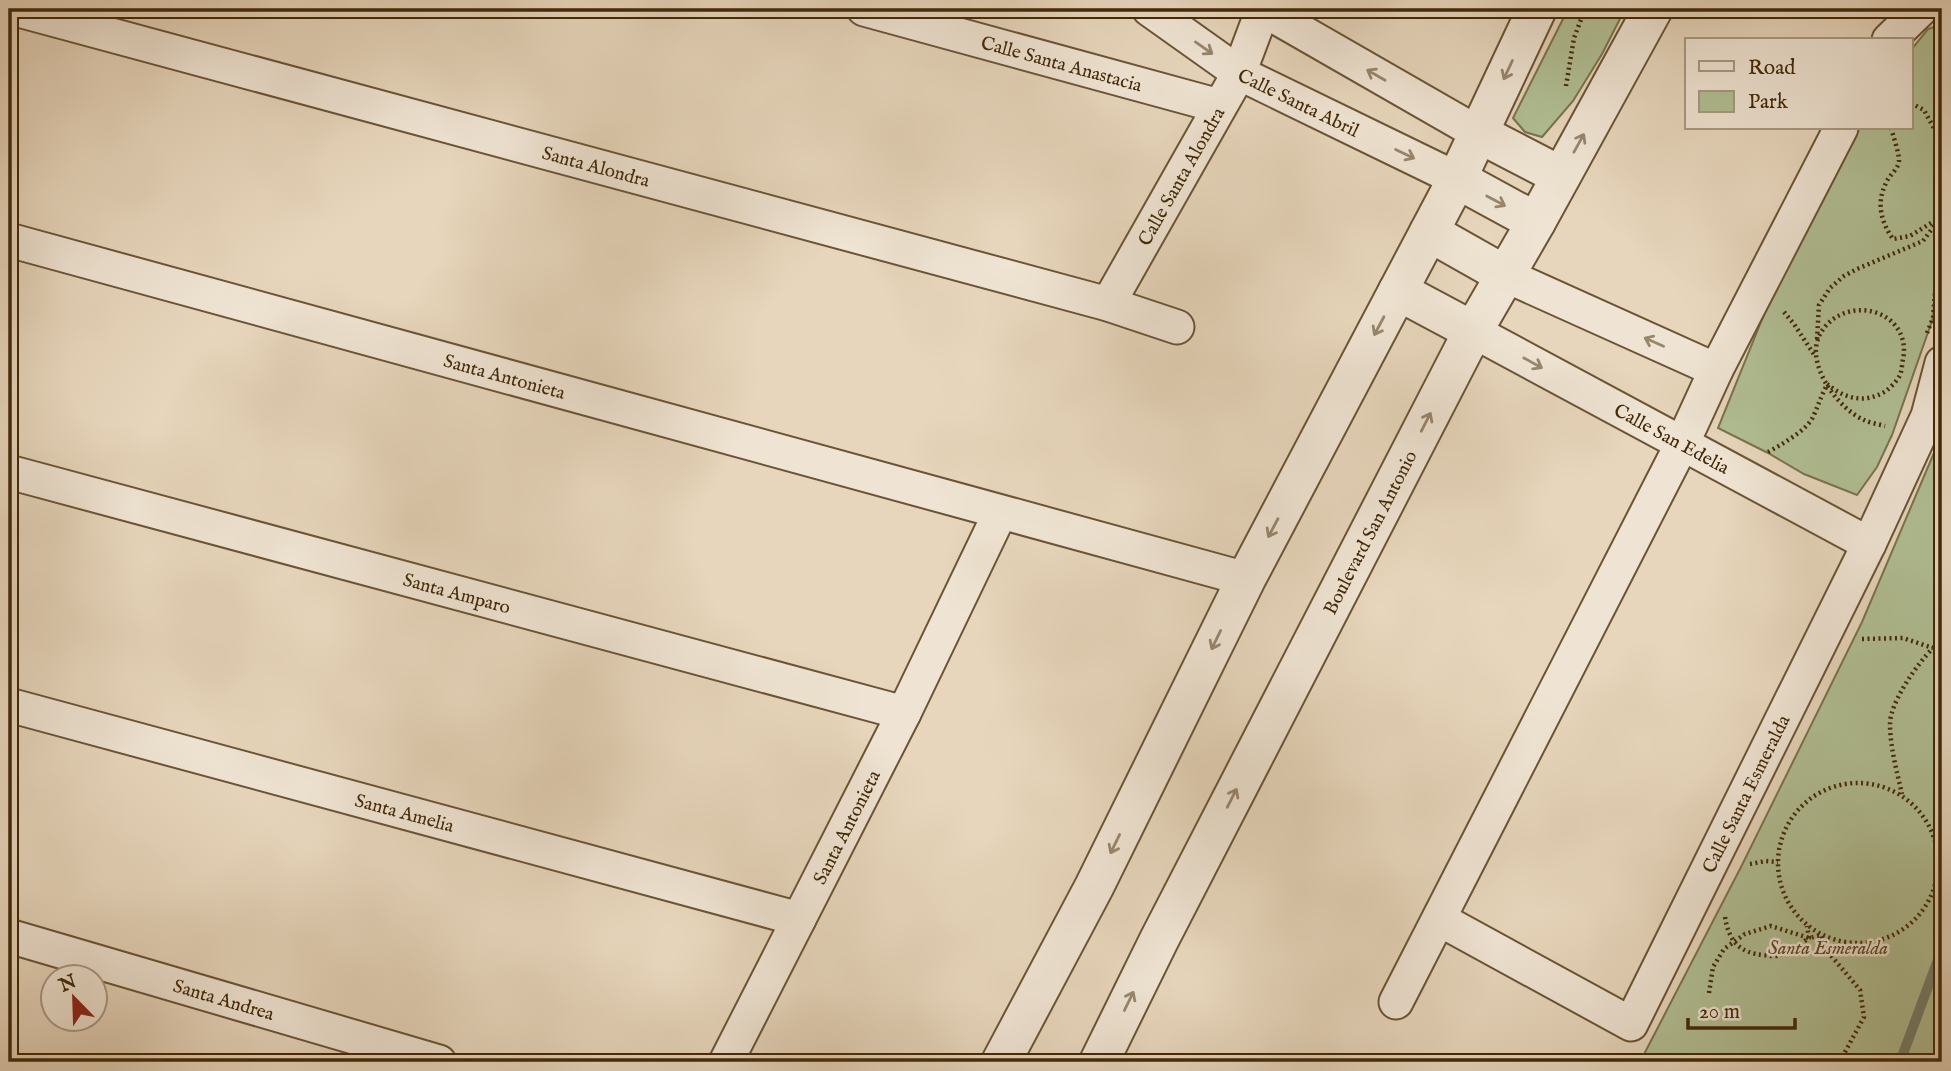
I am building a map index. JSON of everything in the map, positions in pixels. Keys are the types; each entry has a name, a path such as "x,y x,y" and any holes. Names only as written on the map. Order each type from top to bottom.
{"street":[{"name":"Santa Alondra","path":"15,9 1108,304 1177,327"},
{"name":"Calle Santa Anastacia","path":"863,9 1219,106"},
{"name":"Calle Santa Abril","path":"1149,9 1239,73 1457,179"},
{"name":"Calle Santa Alondra","path":"1108,304 1239,73 1263,9"},
{"path":"1263,9 1478,133 1561,176"},
{"path":"1001,1062 1094,887 1246,579 1457,179 1537,9"},
{"name":"Boulevard San Antonio","path":"1099,1062 1165,928 1473,331 1653,9"},
{"path":"1891,38 1921,9"},
{"path":"1396,1002 1840,130"},
{"path":"1457,179 1535,222"},
{"path":"1429,232 1505,275 1716,370"},
{"name":"Santa Antonieta","path":"9,240 1246,579"},
{"path":"1398,291 1473,331"},
{"name":"Calle San Edelia","path":"1473,331 1869,544"},
{"name":"Calle Santa Esmeralda","path":"1439,919 1631,1024 1869,544 1928,416 1933,353"},
{"name":"Santa Amparo","path":"9,472 904,713"},
{"name":"Santa Antonieta","path":"726,1062 904,713 1000,513"},
{"name":"Santa Amelia","path":"9,705 799,919"},
{"name":"Santa Andrea","path":"9,936 439,1062"}],"path":[{"path":"1565,98 1574,38 1585,9"},
{"path":"1912,104 1924,110 1942,143"},
{"path":"1892,130 1900,160 1886,182 1882,197 1880,214 1886,229 1893,239 1910,236 1940,217"},
{"path":"1933,353 1942,203"},
{"path":"1928,416 1894,429 1863,419 1836,397 1819,372 1816,357 1819,305 1830,288 1857,269 1923,241 1940,217"},
{"path":"1817,342 1835,317 1864,309 1879,313 1892,322 1901,333 1905,348 1900,376 1891,387 1879,395 1866,399 1851,398 1838,393 1827,384"},
{"path":"1782,310 1788,314 1816,357"},
{"path":"1777,458 1768,453 1796,435 1812,419 1827,384"},
{"path":"1854,639 1903,638 1933,648"},
{"path":"1902,795 1890,720 1903,690 1922,659 1942,641"},
{"path":"1867,783 1902,795 1917,807 1936,839 1939,859 1933,895 1910,926 1894,936 1857,944 1821,935 1794,912 1779,880 1777,862 1787,825 1812,797 1829,788 1867,783"},
{"path":"1741,867 1777,862"},
{"path":"1724,911 1727,929 1734,942 1744,951 1777,957 1809,938 1821,935"},
{"path":"1807,925 1809,938"},
{"path":"1709,993 1713,967 1724,949 1745,934 1771,926 1809,938"},
{"path":"1821,935 1828,952 1860,990 1864,1017 1844,1054 1834,1062"}],"green space":[{"path":"1568,9 1625,9 1602,54 1573,101 1542,137 1525,132 1513,118"},
{"path":"1942,24 1942,203 1933,318 1892,435 1877,467 1857,495 1804,474 1718,428 1771,297 1852,136 1856,130 1912,130 1912,49 1928,29"},
{"name":"Santa Esmeralda","path":"1942,434 1942,1062 1640,1062 1741,867 1862,622"}],"waterway":[{"path":"1900,1062 1942,949"}]}
